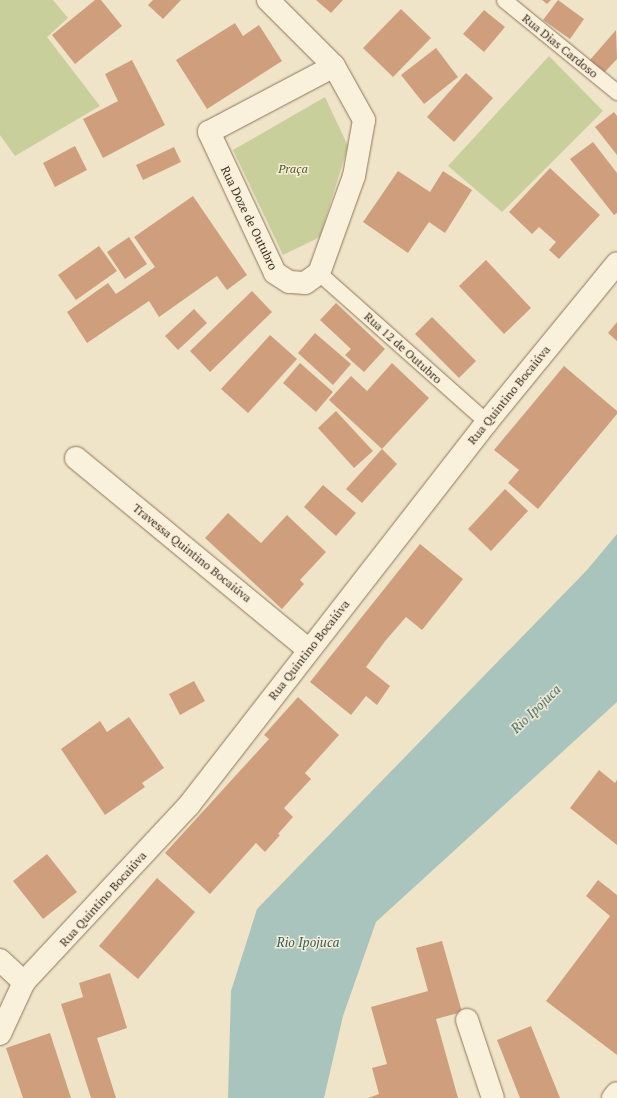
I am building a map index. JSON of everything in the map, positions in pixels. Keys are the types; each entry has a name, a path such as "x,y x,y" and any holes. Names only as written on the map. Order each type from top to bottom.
{"street":[{"path":"268,0 334,66 364,120 354,176 319,273"},
{"name":"Rua Doze de Outubro","path":"319,273 305,283 289,282 275,274 209,132 334,66"},
{"name":"Rua Quintino Bocaiúva","path":"0,1034 24,982 189,805 308,649 487,422 617,263"},
{"name":"Travessa Quintino Bocaiúva","path":"76,458 308,649"},
{"path":"0,960 24,982"},
{"path":"467,1020 493,1098"},
{"path":"614,1098 617,1093"}],"lane":[{"name":"Rua Dias Cardoso","path":"504,0 617,92"},
{"name":"Rua 12 de Outubro","path":"319,273 487,422"}],"green space":[{"path":"0,0 53,0 68,18 47,37 100,106 15,156 0,135"},
{"path":"549,56 603,111 502,212 448,166"},
{"name":"Praça","path":"325,97 348,146 320,237 283,255 233,150"}],"water":[{"name":"Rio Ipojuca","path":"617,534 617,702 376,922 343,1016 324,1098 228,1098 231,991 257,909 587,570"}],"building":[{"path":"95,0 101,0 122,26 75,64 52,35"},
{"path":"153,0 181,0 163,19 148,5"},
{"path":"316,0 343,0 331,13"},
{"path":"542,0 551,0 547,4"},
{"path":"558,0 584,19 570,39 543,20"},
{"path":"401,9 431,38 393,77 363,48"},
{"path":"484,10 505,27 484,52 463,34"},
{"path":"235,23 243,36 259,25 282,61 207,109 176,60"},
{"path":"616,30 617,59 603,74 589,61"},
{"path":"436,48 458,77 424,104 401,75"},
{"path":"132,60 165,125 103,158 83,119 118,101 105,74"},
{"path":"466,73 493,98 454,142 427,117"},
{"path":"614,112 617,116 617,155 595,127"},
{"path":"593,142 617,173 617,213 614,215 570,159"},
{"path":"75,146 87,170 55,187 43,163"},
{"path":"174,147 181,162 143,180 136,165"},
{"path":"550,168 600,215 559,259 549,250 556,242 539,227 532,234 509,212"},
{"path":"398,171 430,192 443,171 472,190 445,233 429,222 408,253 363,222"},
{"path":"193,196 247,275 227,290 217,276 159,317 149,301 87,343 67,312 108,283 116,294 155,267 134,237"},
{"path":"129,237 147,264 125,279 107,252"},
{"path":"99,246 117,271 76,300 58,275"},
{"path":"486,260 531,308 504,334 459,286"},
{"path":"252,291 272,312 210,372 190,351"},
{"path":"336,303 385,349 364,372 345,355 351,349 320,320"},
{"path":"194,309 207,323 178,350 165,336"},
{"path":"432,317 476,361 459,378 415,334"},
{"path":"617,322 617,341 608,333"},
{"path":"315,333 351,364 333,385 298,353"},
{"path":"270,335 297,359 248,413 221,389"},
{"path":"300,363 333,392 316,412 283,383"},
{"path":"392,363 429,398 382,449 329,400 351,376 367,391"},
{"path":"564,366 617,411 617,414 538,509 508,483 519,470 494,450"},
{"path":"336,411 373,451 354,468 318,428"},
{"path":"382,449 397,464 362,503 346,489"},
{"path":"323,485 356,513 336,536 304,507"},
{"path":"505,489 528,511 491,551 468,529"},
{"path":"228,513 261,543 287,515 326,552 300,580 304,584 282,609 205,538"},
{"path":"420,544 463,579 422,630 406,617 386,640 366,667 390,686 377,705 366,696 351,715 310,682"},
{"path":"194,681 205,701 180,715 169,694"},
{"path":"298,697 339,735 305,773 311,779 284,808 293,817 278,834 280,835 265,852 256,843 210,894 165,853 269,739 264,735"},
{"path":"129,717 164,768 142,783 145,787 105,815 61,749 100,721 107,732"},
{"path":"599,770 615,783 617,780 617,845 570,808"},
{"path":"47,854 77,892 43,919 13,881"},
{"path":"157,878 195,912 138,979 99,946"},
{"path":"598,880 617,895 617,1055 546,1001 610,916 586,896"},
{"path":"442,941 462,1012 436,1019 458,1098 368,1098 379,1094 372,1068 387,1064 371,1007 428,991 416,948"},
{"path":"110,973 127,1028 97,1038 116,1098 91,1098 61,1004 83,997 79,983"},
{"path":"531,1026 560,1098 520,1098 497,1040"},
{"path":"50,1033 71,1098 23,1098 6,1048"}]}
